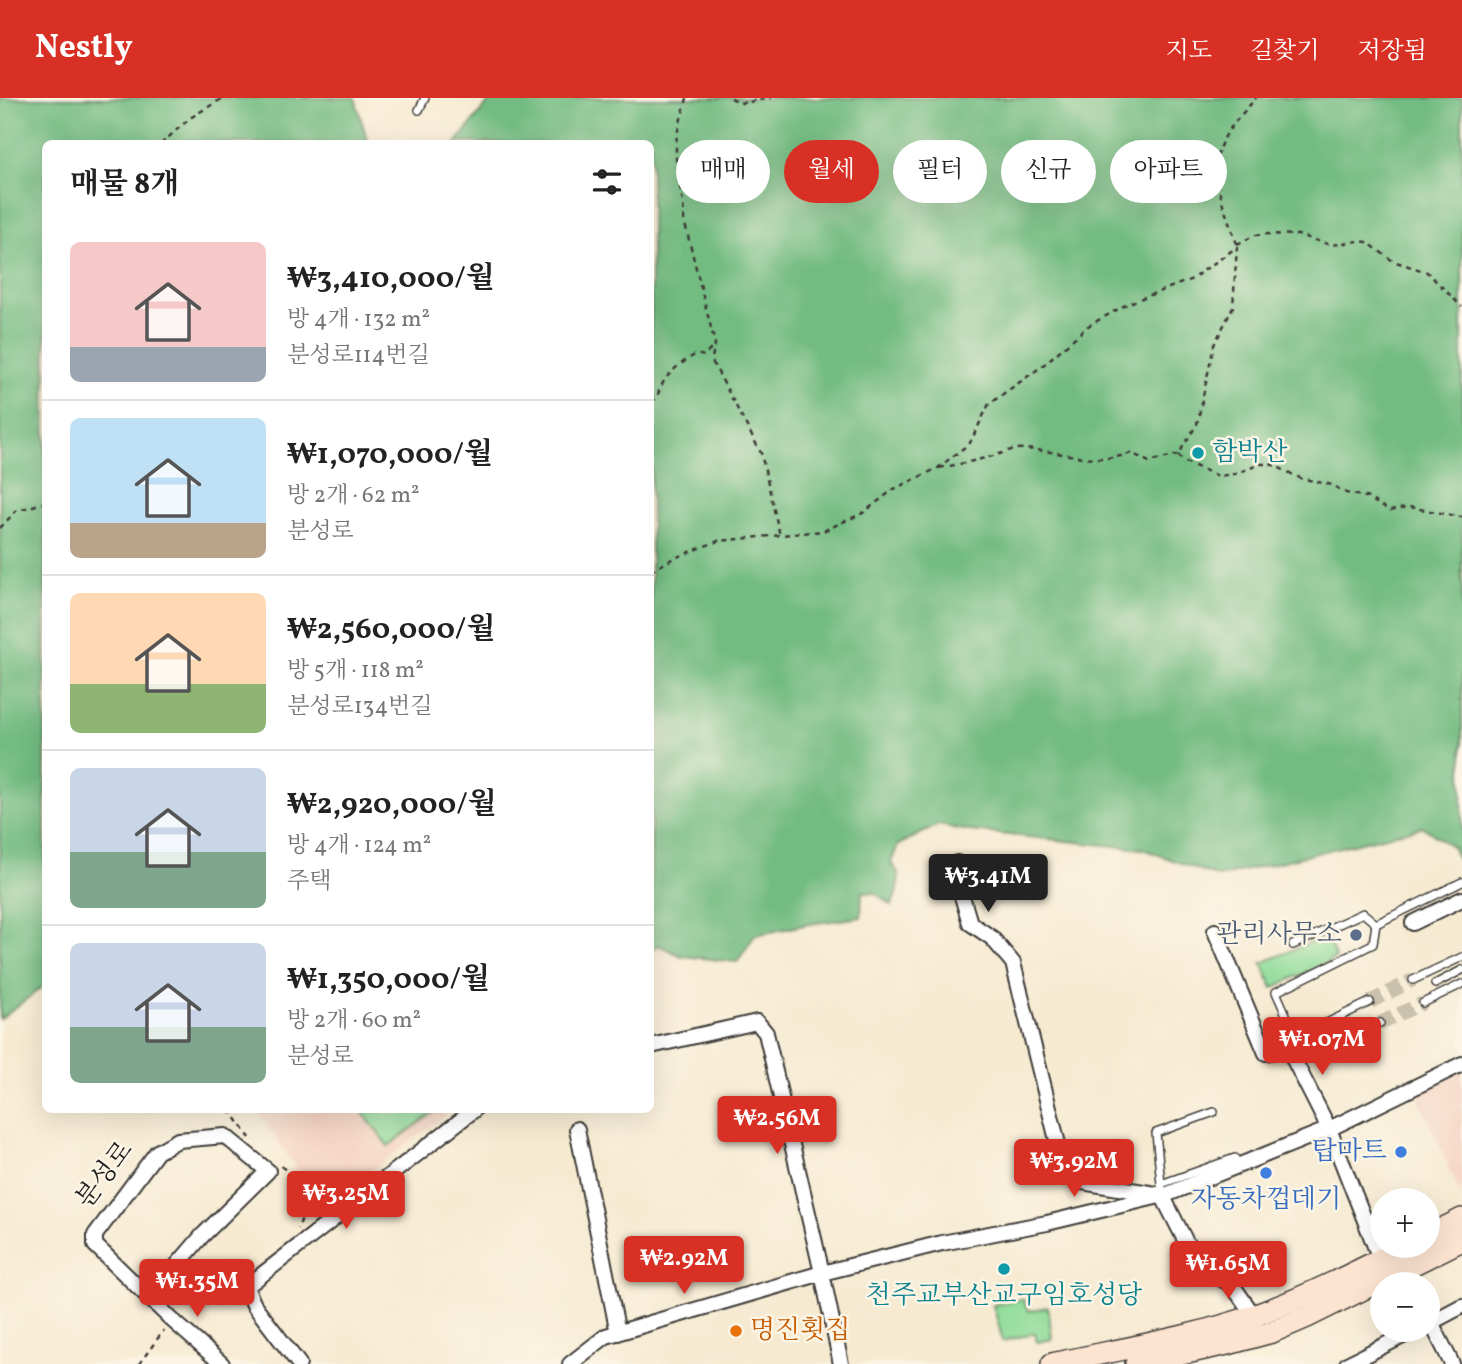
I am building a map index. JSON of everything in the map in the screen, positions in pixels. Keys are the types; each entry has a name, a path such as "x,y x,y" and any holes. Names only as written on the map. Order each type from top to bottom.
{"main road":[{"path":"1440,1230 1462,1219"},
{"path":"1136,1364 1193,1357 1272,1332 1462,1240"},
{"path":"1052,1364 1191,1334 1254,1316 1380,1259"}],"street":[{"path":"957,863 958,883 970,923 992,938 1013,963 1060,1152 1082,1182 1162,1190"},
{"path":"1413,923 1462,899"},
{"path":"1215,931 1266,1054 1297,1045 1380,1259"},
{"path":"654,1045 757,1022 766,1033 841,1364"},
{"path":"570,1364 606,1336 822,1273 942,1242 1047,1223 1162,1190 1329,1129 1462,1064"},
{"path":"299,1364 254,1306 246,1287 470,1113"},
{"path":"577,1129 618,1333"},
{"name":"분성로","path":"149,1298 202,1236 268,1171 225,1136 178,1140 157,1152 95,1235 95,1245 171,1320 222,1364"},
{"path":"1162,1190 1187,1244 1211,1272 1233,1286 1254,1316"},
{"path":"1440,1317 1462,1306"},
{"path":"1355,1362 1392,1342"},
{"path":"1440,1342 1452,1364"}],"lane":[{"path":"419,110 425,98"},
{"path":"1376,924 1462,882"},
{"path":"1293,946 1363,913 1376,924"},
{"path":"1297,1045 1276,992 1373,944 1376,924"},
{"path":"1412,979 1462,957"},
{"path":"1435,984 1462,970"},
{"path":"1423,1003 1462,984"},
{"path":"1297,1045 1310,1031 1370,1002"},
{"path":"1297,1045 1316,1051 1380,1023"},
{"path":"1214,1112 1156,1133 1162,1190 1235,1158"}],"path":[{"path":"165,140 190,118 223,98"},
{"path":"687,98 676,141 677,167 684,220 715,344 713,363 761,453 780,536"},
{"path":"731,98 742,103 771,98"},
{"path":"938,468 1020,448 1119,458 1131,453 1149,462 1178,455 1197,424 1214,345 1233,307 1237,245 1219,194 1218,155 1222,142 1256,98"},
{"path":"654,569 672,559 718,541 823,531 863,513 894,489 938,468 970,443 989,404 1041,367 1088,326 1129,303 1190,279 1237,245 1256,235 1269,233 1298,236 1331,245 1367,242 1392,261 1427,272 1462,307"},
{"path":"654,400 674,367 696,354 704,356 715,344"},
{"path":"1178,455 1183,461 1218,476 1234,474 1261,464 1271,464 1300,478 1332,485 1346,493 1366,497 1390,511 1409,508 1462,517"},
{"path":"0,528 16,511 42,503"},
{"path":"139,1364 171,1320"}],"shaded area":[{"path":"1462,1071 1462,1197 1416,1093"},
{"path":"259,1113 448,1113 323,1207"}],"green space":[{"path":"0,98 355,98 367,140 42,140 42,987 0,1019"},
{"path":"492,98 1462,98 1462,869 1453,848 1423,827 1218,877 1143,849 970,831 938,825 898,845 891,863 899,874 892,905 875,893 862,892 861,917 755,935 737,962 682,956 658,945 654,948 654,140 458,140"},
{"path":"1326,936 1336,958 1273,988 1262,963"},
{"path":"363,1113 433,1113 388,1146"},
{"path":"1023,1299 1028,1311 1048,1307 1052,1339 1037,1342 1035,1333 1003,1341 993,1305"}],"tunnel":[{"path":"1370,1002 1413,980"},
{"path":"1380,1023 1423,1003"}],"place":[{"name":"함박산","path":"1198,453"},
{"name":"관리사무소","path":"1356,935"},
{"name":"탑마트","path":"1401,1152"},
{"name":"자동차껍데기","path":"1266,1173"},
{"name":"천주교부산교구임호성당","path":"1004,1269"},
{"name":"명진횟집","path":"736,1331"}]}
